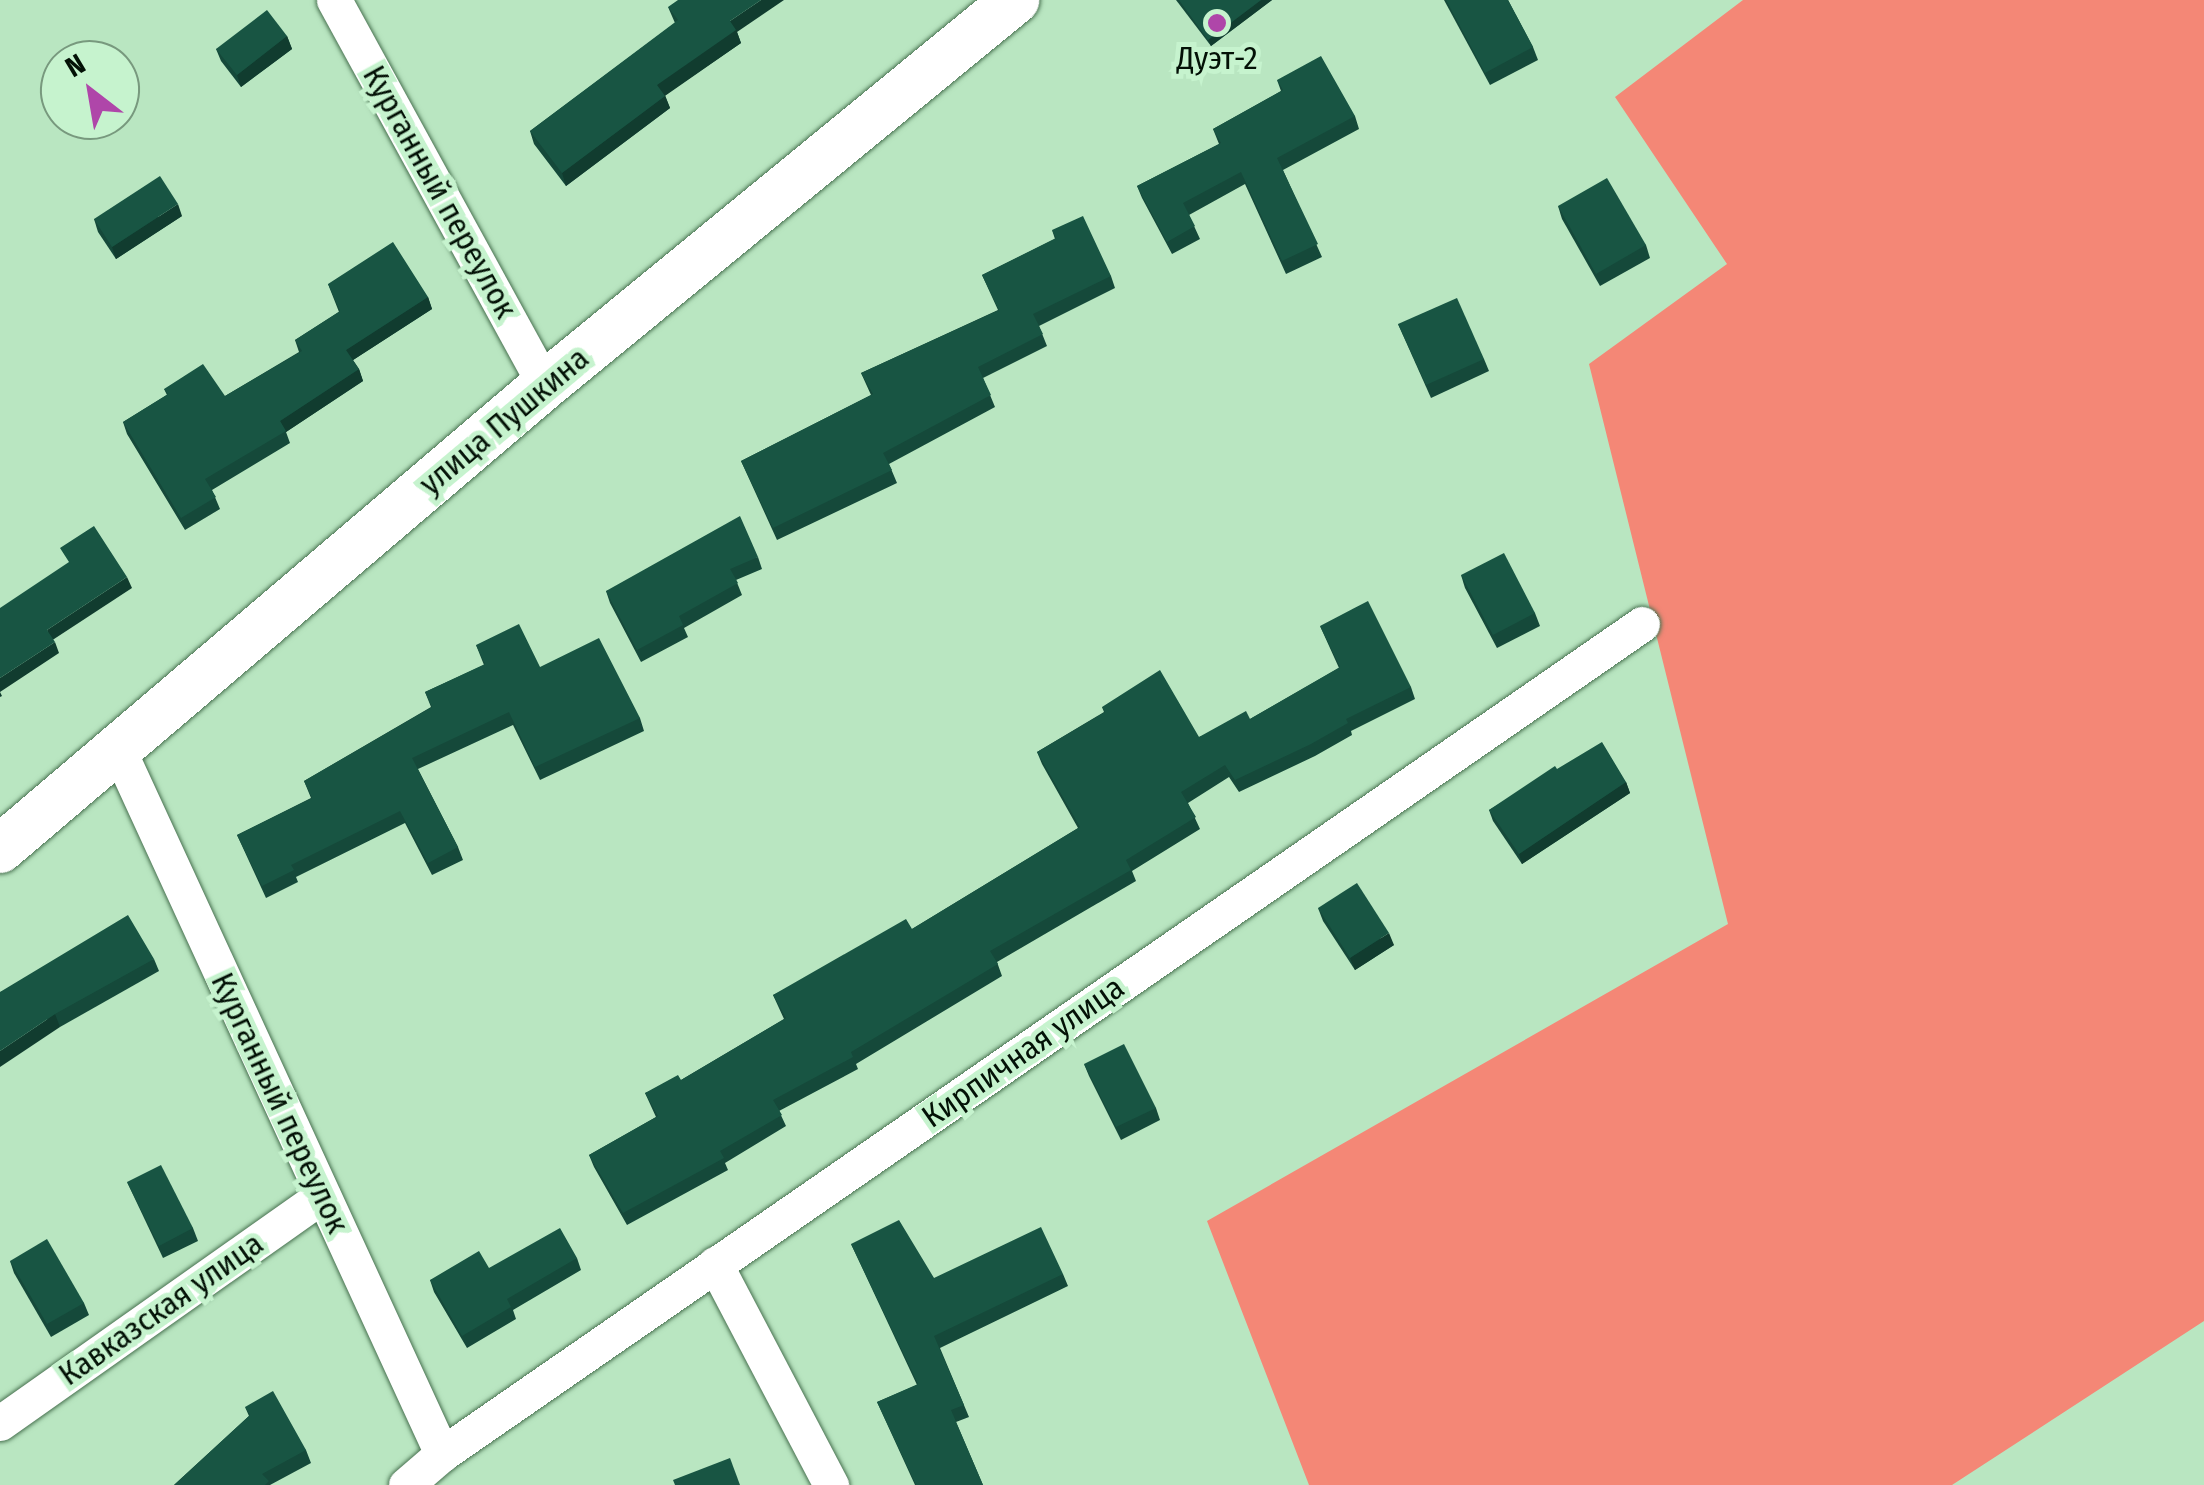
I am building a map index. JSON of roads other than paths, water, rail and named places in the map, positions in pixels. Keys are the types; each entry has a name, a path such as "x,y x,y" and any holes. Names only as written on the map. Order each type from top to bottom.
{"main road":[{"name":"улица Пушкина","path":"0,850 545,385 1016,0"}],"street":[{"name":"Курганный переулок","path":"334,0 545,385"},
{"name":"Кирпичная улица","path":"406,1485 442,1454 1642,624"},
{"name":"Курганный переулок","path":"118,751 442,1454"},
{"name":"Кавказская улица","path":"0,1424 322,1196"},
{"path":"715,1264 831,1485"}],"place":[{"name":"Дуэт-2","path":"1217,23"}]}
